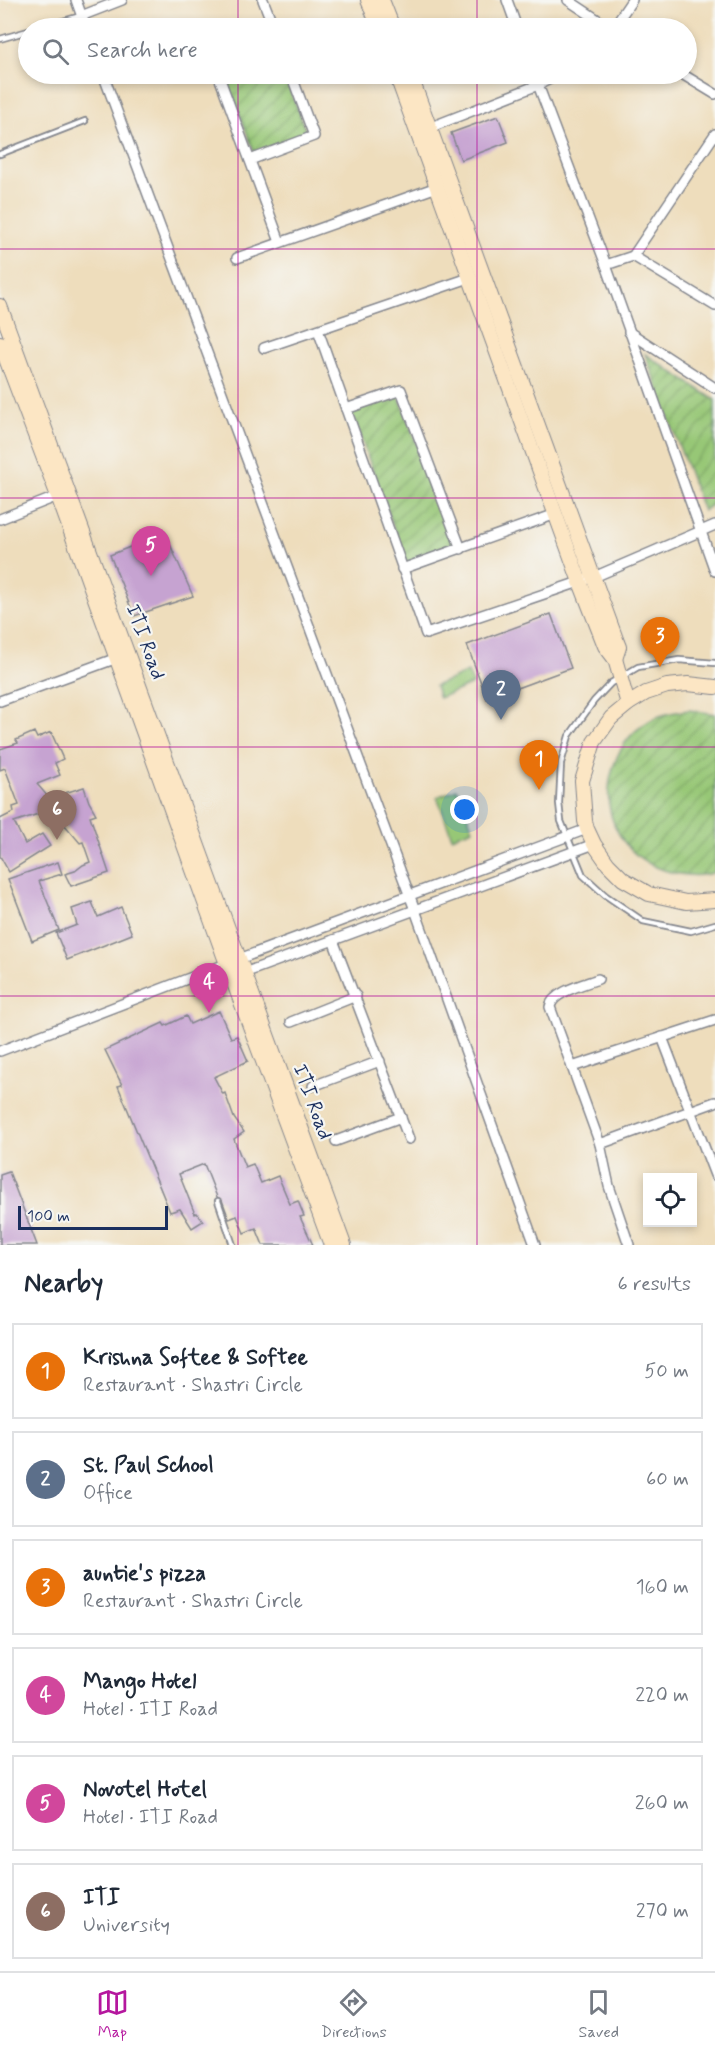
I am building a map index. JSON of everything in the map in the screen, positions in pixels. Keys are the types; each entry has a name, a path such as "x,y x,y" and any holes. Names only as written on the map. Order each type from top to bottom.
{"street":[{"path":"76,0 81,16 122,0"},
{"path":"263,0 270,18"},
{"path":"368,0 375,18"},
{"path":"382,0 389,18"},
{"path":"507,0 513,18"},
{"path":"568,0 596,18"},
{"path":"618,18 632,0"},
{"path":"697,83 715,94"},
{"path":"107,84 415,910 535,1245"},
{"path":"222,84 280,242"},
{"path":"250,160 314,136 295,84"},
{"path":"401,84 424,130 594,577 619,647 615,658"},
{"path":"412,84 437,187 580,582 605,646 615,658 628,704"},
{"path":"424,130 538,85 606,265 715,571"},
{"path":"606,265 633,256 715,134"},
{"path":"237,258 437,187"},
{"path":"633,256 715,306"},
{"path":"264,348 469,278"},
{"name":"ITI Road","path":"0,306 8,356 117,658 233,961 244,973 344,1245"},
{"path":"318,330 426,634 594,577 715,525"},
{"path":"629,331 715,388"},
{"name":"ITI Road","path":"0,343 8,356 233,961"},
{"path":"346,409 401,390 461,549"},
{"path":"0,519 58,496"},
{"path":"402,569 556,514"},
{"path":"0,701 117,658"},
{"path":"715,687 688,684 667,686 646,693 628,704 611,718 594,742 582,781 587,829 608,864 623,879 649,894 686,902 715,900"},
{"path":"0,1051 566,835 587,829"},
{"path":"244,973 594,844"},
{"path":"333,940 409,1139"},
{"path":"233,961 331,1245"},
{"path":"598,979 558,995 550,1002 550,1006 600,1144 609,1186 629,1245"},
{"path":"291,1022 356,996"},
{"path":"572,1067 715,1020"},
{"path":"662,1037 715,1175"},
{"path":"313,1086 380,1061"},
{"path":"600,1144 715,1102"},
{"path":"336,1142 401,1118"}],"lane":[{"path":"74,18 81,16"},
{"path":"0,39 18,34"},
{"path":"0,154 85,121"},
{"path":"715,663 679,660 638,667 620,676 594,701 569,736 562,754 559,776 561,821 583,875 605,895 643,921 691,931 715,924"},
{"path":"218,1201 233,1245"}],"green space":[{"path":"228,84 288,84 307,134 255,154"},
{"path":"645,354 715,400 715,502 703,511"},
{"path":"398,393 455,547 407,564 351,411"},
{"path":"468,672 473,684 439,698 435,686"},
{"path":"689,710 715,714 715,872 700,875 674,873 656,867 641,858 619,834 609,803 609,786 613,768 624,744 635,731 657,717"},
{"path":"457,789 473,829 452,837 437,797"}],"building":[{"path":"498,116 508,142 461,160 451,133"},
{"path":"165,533 193,596 134,616 110,555"},
{"path":"551,614 571,668 487,699 467,645"},
{"path":"34,732 37,738 51,732 63,759 55,763 60,775 37,784 49,798 84,787 96,814 90,816 109,873 71,886 65,874 90,862 83,842 80,843 48,805 38,814 14,822 25,844 42,834 50,846 9,872 0,856 0,819 14,812 13,807 19,805 5,768 0,770 0,749 18,743 16,740"},
{"path":"58,862 62,874 39,881 59,930 32,941 8,879"},
{"path":"92,902 98,917 121,907 132,934 67,960 56,933 77,925 72,909"},
{"path":"219,1011 231,1038 237,1036 248,1061 214,1077 223,1094 225,1093 234,1118 244,1132 234,1139 245,1167 253,1164 261,1183 278,1176 290,1204 298,1201 304,1216 300,1217 313,1245 263,1245 256,1228 244,1233 237,1216 229,1219 222,1200 217,1197 204,1164 179,1174 195,1214 197,1213 203,1221 192,1228 180,1209 170,1212 118,1086 122,1085 105,1050 163,1023 165,1026 186,1016 190,1024"},
{"path":"9,1172 37,1245 0,1245 0,1175"}],"place":[{"name":"Novotel Hotel","path":"151,576"},
{"name":"auntie's pizza","path":"660,667"},
{"name":"St. Paul School","path":"501,720"},
{"name":"Krishna Softee & Softee","path":"539,790"},
{"name":"ITI","path":"57,840"},
{"name":"Mango Hotel","path":"209,1013"}]}
